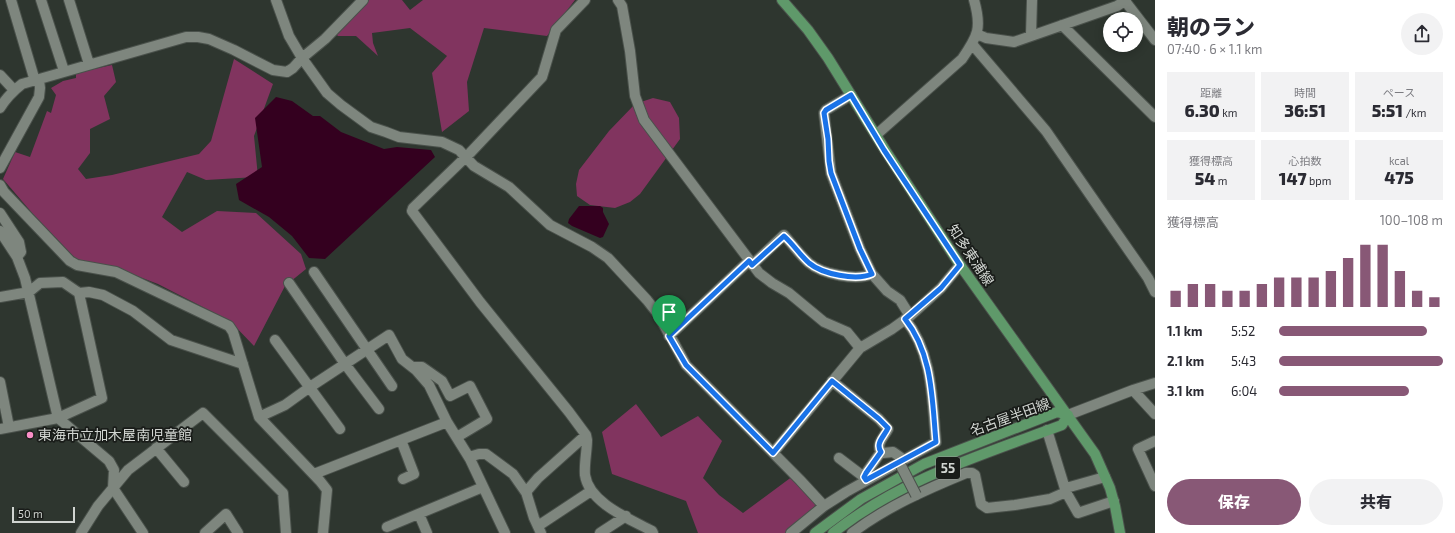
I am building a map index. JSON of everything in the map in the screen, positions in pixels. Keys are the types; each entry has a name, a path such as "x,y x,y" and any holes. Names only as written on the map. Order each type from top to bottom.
{"main road":[{"name":"知多東浦線","path":"782,0 808,30 828,58 960,265 1095,454 1114,501 1120,533"},
{"name":"名古屋半田線","path":"815,533 861,499 924,464 1057,412 1068,415 1062,425 929,475 889,495 849,520 832,533"}],"street":[{"path":"0,168 39,97 40,88 11,0"},
{"path":"41,0 64,71"},
{"path":"69,0 89,64"},
{"path":"276,0 290,36 302,58 327,93 371,126 400,136 442,142 459,150 474,166 509,187 550,225 592,247 608,258 658,314 686,365 824,506"},
{"path":"0,108 14,90 22,84 186,37 209,39 273,70 287,72 325,39 363,0"},
{"path":"585,0 556,30 542,77 470,153 465,156 413,208 412,212 480,302 586,435 585,475 591,491 598,499 654,533"},
{"path":"618,0 622,6 630,51 635,96 644,120 759,273 789,293 824,322 847,332 860,348"},
{"path":"876,135 962,59 977,34 978,16 974,0"},
{"path":"1031,35 1032,0"},
{"path":"977,34 986,38 1014,42 1117,6 1126,1 1155,40"},
{"path":"1062,25 1155,117"},
{"path":"972,44 1046,132 1148,278 1155,292"},
{"path":"0,75 14,90"},
{"path":"791,533 824,506 865,478 936,442 930,376 921,347 900,300 887,291 872,274 860,249 831,173 824,113 826,110 851,95"},
{"path":"0,185 10,198 70,261 77,265 116,272 229,326 233,332 259,417 314,474 327,490 323,533"},
{"path":"0,213 19,242 21,252 17,257"},
{"path":"0,231 17,257 29,292 58,418 109,461 114,470 113,488 143,533"},
{"path":"669,336 751,263 784,236 810,264 818,268 840,275 853,277 868,276 872,274"},
{"path":"773,453 860,348 907,317 941,288 960,265"},
{"path":"314,272 392,386"},
{"path":"0,297 29,292 40,282 63,282 79,293 88,292 103,295 133,311 170,340 243,364"},
{"path":"289,283 379,410"},
{"path":"0,382 5,428 58,418 102,398 79,293"},
{"path":"259,417 285,405 310,386 389,335 402,359 413,367 429,385 448,422 469,457 505,533"},
{"path":"275,340 340,429"},
{"path":"413,367 422,366 442,380 450,396 470,386 487,419 457,437"},
{"path":"832,381 888,428 879,442 878,447 881,452"},
{"path":"1068,415 1155,383"},
{"path":"1133,390 1155,414"},
{"path":"81,533 98,506 128,470 203,413 284,493 286,533"},
{"path":"314,474 448,422"},
{"path":"1047,430 1066,490 1078,513 1114,501"},
{"path":"527,494 526,492 538,478 586,435"},
{"path":"401,440 414,474 403,479"},
{"path":"1155,441 1138,449 1155,486"},
{"path":"156,448 184,482"},
{"path":"881,452 893,452 901,460 916,495"},
{"path":"865,478 866,473 881,452"},
{"path":"469,457 479,454 486,454 513,474 527,494 540,529 591,491"},
{"path":"839,458 865,478"},
{"path":"857,532 881,514 916,495 966,473 976,475 981,504 987,508 1050,499 1066,490 1105,477"},
{"path":"387,527 483,487"},
{"path":"205,533 226,514 238,533"},
{"path":"419,514 427,533"},
{"path":"600,533 626,516"}],"shaded area":[{"path":"369,0 402,0 410,10 423,0 575,0 547,36 484,28 467,82 469,111 442,132 432,73 447,56 410,28 372,33 373,43 378,56 356,36 338,36 334,32"},
{"path":"234,59 273,84 254,136 258,177 206,180 187,172 162,217 182,232 217,211 256,213 301,254 306,269 285,286 254,346 230,321 158,284 116,268 76,259 33,214 3,179 15,152 30,157 47,111 51,113 56,95 51,88 63,81 76,78 76,73 112,65 116,82 104,96 110,119 90,129 90,153 78,169 86,179 112,175 199,154 211,141"},
{"path":"276,97 292,101 313,116 320,116 341,132 384,149 397,147 431,150 435,157 325,259 309,258 292,236 269,217 239,200 236,184 262,167 255,118"},
{"path":"653,98 670,102 679,118 680,139 640,194 630,202 615,208 590,205 577,196 576,184 579,170 609,131 635,104"},
{"path":"579,206 600,206 603,208 603,212 609,224 603,237 600,238 568,223 569,219"},
{"path":"636,404 661,437 698,416 722,441 703,478 719,495 743,513 793,476 817,502 808,517 789,533 698,533 686,501 612,474 602,432"}],"place":[{"name":"東海市立加木屋南児童館","path":"30,435"}],"route":[{"path":"851,95 884,150 960,265 941,288 905,319 921,347 930,376 936,442 866,480 864,477 881,452 878,447 879,442 888,428 832,381 773,453 686,365 669,336 749,261 752,265 784,236 810,264 827,272 853,277 868,276 872,274 860,249 831,173 828,139 824,119 824,113 826,110 851,95"}]}
